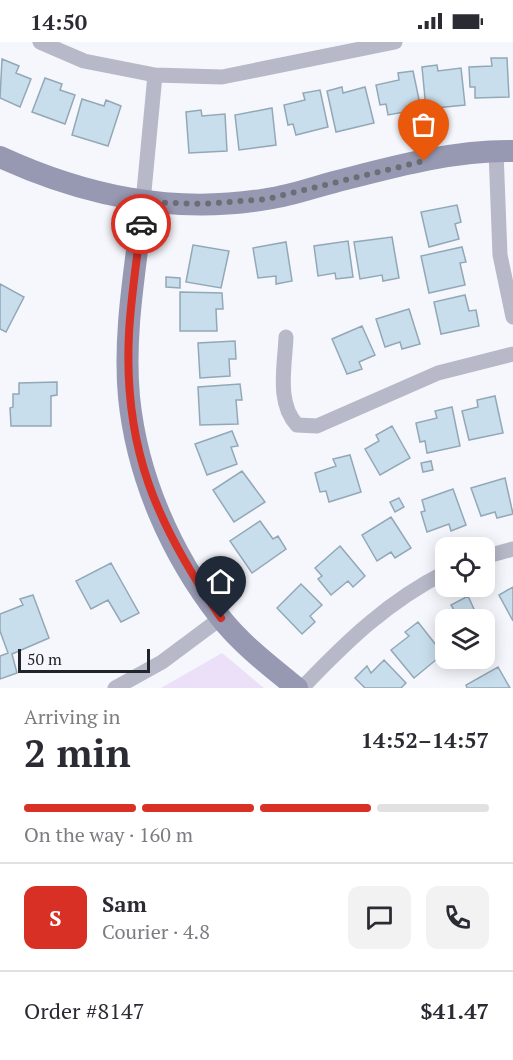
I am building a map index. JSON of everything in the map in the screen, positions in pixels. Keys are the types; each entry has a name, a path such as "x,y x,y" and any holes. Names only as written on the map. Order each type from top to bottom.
{"street":[{"path":"40,42 84,61 155,75 222,77 395,42"},
{"path":"155,75 144,202 129,331 129,396 134,431 152,494 181,558 221,618 265,662 297,688"},
{"path":"0,157 72,187 144,202 203,204 267,199 432,159 504,151 500,255 513,317"},
{"path":"286,337 284,401 288,416 297,425 317,426 438,373 513,354"},
{"path":"495,554 513,549"},
{"path":"302,688 352,636 382,611 435,579"},
{"path":"115,688 162,662 221,618"}],"shaded area":[{"path":"222,653 264,688 161,688"}],"building":[{"path":"491,58 507,58 509,97 475,98 475,87 470,87 469,67 492,66"},
{"path":"2,59 19,66 16,73 31,79 20,107 0,98"},
{"path":"437,65 438,71 461,68 465,105 426,109 422,67"},
{"path":"413,71 421,109 388,115 386,104 380,105 376,85 399,80 398,73"},
{"path":"45,78 62,84 60,90 75,95 65,124 32,112"},
{"path":"342,87 343,93 365,87 374,123 336,132 327,91"},
{"path":"320,90 328,127 296,135 293,124 288,125 284,105 305,100 303,93"},
{"path":"82,99 104,106 106,100 121,106 108,146 72,135"},
{"path":"272,108 276,145 239,150 235,115"},
{"path":"201,110 202,116 225,114 227,151 189,153 186,112"},
{"path":"457,205 461,222 455,224 459,239 429,247 421,212"},
{"path":"392,237 399,278 383,281 382,275 360,279 354,242"},
{"path":"348,241 353,277 336,279 335,273 318,276 314,246"},
{"path":"286,242 292,281 276,284 276,276 258,278 253,248"},
{"path":"193,245 229,251 221,288 186,282"},
{"path":"462,247 466,262 460,263 465,285 429,293 421,256"},
{"path":"166,277 180,278 180,288 166,287"},
{"path":"0,284 24,297 6,332 0,329"},
{"path":"180,292 222,293 223,309 216,309 217,331 180,331"},
{"path":"465,295 469,311 476,310 479,326 441,334 434,302"},
{"path":"409,309 420,344 402,349 400,342 385,347 376,319"},
{"path":"362,326 375,355 359,362 362,369 347,374 332,339"},
{"path":"235,341 236,359 229,359 230,376 200,378 198,343"},
{"path":"57,382 57,395 51,396 51,426 11,426 10,408 13,407 13,394 19,394 19,383"},
{"path":"240,384 242,400 236,400 238,424 200,425 198,387"},
{"path":"495,396 503,433 469,440 462,411 478,407 477,400"},
{"path":"452,407 460,446 427,453 425,441 420,442 416,423 437,418 435,411"},
{"path":"392,426 410,458 380,475 365,449 379,441 376,435"},
{"path":"232,431 238,446 231,447 237,464 207,475 195,444"},
{"path":"350,455 361,492 329,502 326,491 320,492 315,473 336,466 333,459"},
{"path":"431,461 433,470 423,472 421,463"},
{"path":"242,471 265,502 234,522 213,490"},
{"path":"505,478 513,514 497,518 495,512 481,516 471,488"},
{"path":"453,489 466,525 451,531 449,524 427,532 421,512 425,511 422,500"},
{"path":"399,498 404,507 395,512 390,502"},
{"path":"391,517 411,548 395,558 391,552 377,561 362,535"},
{"path":"260,521 273,539 278,536 286,549 252,573 230,541"},
{"path":"340,546 365,576 353,587 348,581 331,595 318,579 322,576 315,568"},
{"path":"111,563 139,613 121,622 108,600 91,609 76,581"},
{"path":"301,584 322,605 310,616 315,622 302,634 277,608"},
{"path":"513,587 513,621 499,595"},
{"path":"33,595 49,638 12,654 17,673 0,679 0,656 8,653 0,631 0,614 23,605 20,599"},
{"path":"468,597 474,609 453,609 451,605"},
{"path":"418,622 435,644 435,661 414,678 391,650 409,636 405,632"},
{"path":"384,660 406,683 401,688 365,688 355,678 367,666 371,673"},
{"path":"498,667 510,688 467,688 466,685"}],"way so far":[{"path":"141,224 144,202 203,204 267,199 424,161"}],"route":[{"path":"141,224 128,358 129,396 134,431 152,494 167,531 181,558 221,618"}]}
